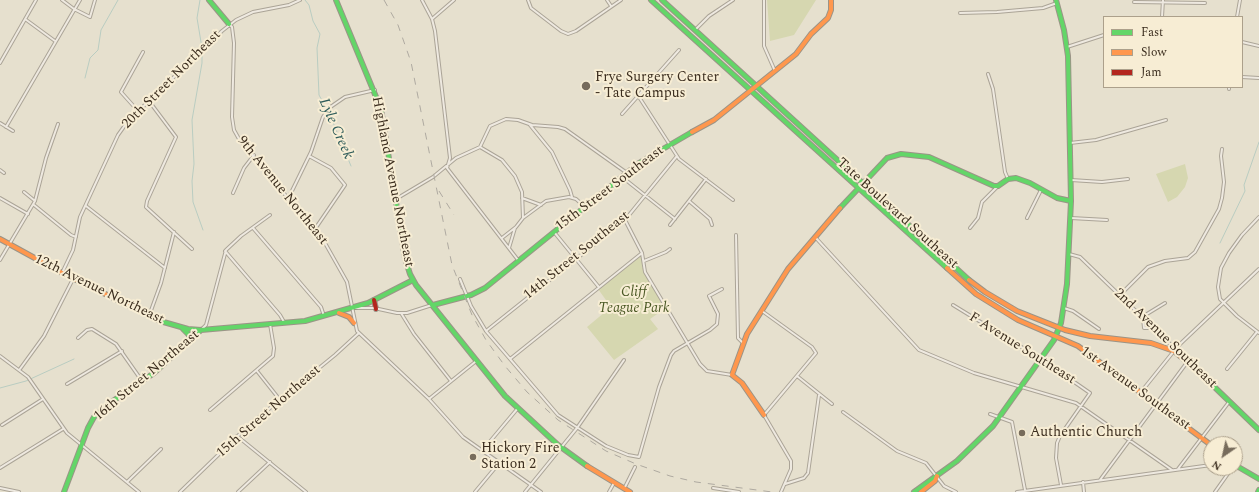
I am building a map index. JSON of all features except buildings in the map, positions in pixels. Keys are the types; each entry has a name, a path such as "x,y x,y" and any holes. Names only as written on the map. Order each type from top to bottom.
{"main road":[{"name":"9th Avenue Northeast","path":"209,0 229,24"},
{"name":"Highland Avenue Northeast","path":"336,0 375,90 382,114 405,258 413,280 475,362 496,387 561,448 630,492"},
{"name":"Tate Boulevard Southeast","path":"651,0 857,188 976,294 1018,320 1056,335"},
{"name":"Tate Boulevard Southeast","path":"662,0 985,292 1017,311 1059,328 1090,336 1151,343 1174,351"},
{"name":"15th Street Southeast","path":"468,296 485,288 648,157 709,124 796,54 811,34 828,18 831,10 831,0"},
{"path":"914,492 967,453 1000,418 1041,359 1059,328 1064,308 1069,254 1071,180 1067,47 1056,2"},
{"path":"764,415 742,383 732,375 743,342 781,278 857,188 892,155 909,154 933,158 998,186 1008,179 1014,178 1057,198 1071,201"},
{"name":"12th Avenue Northeast","path":"0,239 62,274 149,316 169,325 201,330"},
{"name":"16th Street Northeast","path":"64,492 90,424 98,413 143,381 201,330 285,323 324,316 353,308 374,300 413,280"},
{"path":"433,305 468,296"},
{"path":"374,300 376,309"},
{"path":"335,313 349,317 354,323"},
{"path":"182,328 190,335 188,342"},
{"name":"1st Avenue Southeast","path":"1056,335 1078,346 1202,438"},
{"name":"2nd Avenue Southeast","path":"1174,351 1188,361 1259,430"},
{"path":"1243,469 1259,480"},
{"path":"921,492 935,481 937,476"}],"street":[{"path":"0,63 36,0"},
{"path":"62,0 74,9 90,16 95,0"},
{"path":"6,127 80,0"},
{"name":"20th Street Northeast","path":"62,274 73,250 78,224 123,126 229,24 253,12 289,5 300,0"},
{"path":"422,0 432,19 450,158 447,168 518,260"},
{"path":"432,19 454,0"},
{"path":"528,0 531,8 561,31 568,34 576,31 621,0"},
{"path":"607,0 611,6"},
{"path":"695,30 709,16 733,0"},
{"path":"764,0 764,46 767,56 775,71"},
{"path":"1237,16 1240,0"},
{"path":"1162,16 1163,1"},
{"path":"1134,2 1163,1 1205,3"},
{"path":"960,13 997,12 1043,8 1056,2"},
{"path":"25,19 56,41"},
{"name":"9th Avenue Northeast","path":"229,24 232,27 234,43 232,122 238,136 325,243 347,282 353,308 354,323 359,332 429,400 457,432 482,451 532,484 541,492"},
{"path":"1067,47 1103,35"},
{"path":"1243,42 1259,46"},
{"path":"622,114 639,97 678,50"},
{"path":"138,111 121,92 143,52"},
{"path":"988,74 993,89 1005,172 1008,179"},
{"path":"1243,77 1259,78"},
{"path":"289,198 309,156 323,117 331,106 345,97 375,90"},
{"path":"639,97 677,156 734,200"},
{"path":"149,101 176,136 146,206 192,249"},
{"path":"396,199 433,177 461,155 480,147 486,132 493,124 510,119 529,124 561,128 627,173"},
{"path":"1070,143 1096,140 1166,120"},
{"path":"0,124 13,130"},
{"path":"0,260 35,201 46,158 58,124"},
{"path":"529,124 552,152 572,197 585,207"},
{"path":"480,147 502,160 512,172 520,188 523,218"},
{"path":"1120,295 1148,267 1165,261 1188,258 1196,252 1219,209 1222,198 1224,182 1222,149"},
{"path":"233,193 244,168 254,156"},
{"path":"309,156 330,168 345,186 315,229"},
{"name":"14th Street Southeast","path":"486,331 625,220 677,156"},
{"path":"0,170 4,173"},
{"path":"622,177 675,218"},
{"path":"670,225 706,179"},
{"path":"1071,180 1102,182 1128,179"},
{"path":"970,228 978,218 982,202 998,186"},
{"path":"1027,218 1041,190"},
{"path":"24,192 35,201"},
{"path":"509,248 516,228 523,218 541,205 557,198 572,197"},
{"path":"0,198 28,214"},
{"path":"522,198 541,205"},
{"path":"689,201 710,219 712,225"},
{"path":"33,205 71,235 76,236"},
{"path":"86,206 165,268"},
{"path":"201,330 206,325 225,251 237,239 270,215"},
{"path":"1227,369 1258,332 1237,316 1219,296 1218,290 1221,268 1237,241 1259,217"},
{"path":"1071,218 1107,220"},
{"path":"625,220 642,253 646,272 705,370 732,375"},
{"path":"253,228 321,307 324,316"},
{"path":"502,238 516,228"},
{"path":"149,316 165,268 174,232"},
{"path":"554,232 598,286"},
{"path":"736,234 738,338 743,342"},
{"path":"815,236 916,348 974,373 1082,406 1172,470"},
{"path":"644,261 664,253 670,248"},
{"path":"225,251 281,316 285,323"},
{"path":"510,359 598,286 642,253"},
{"name":"2nd Avenue Southeast","path":"1069,254 1080,257 1150,324 1171,345 1174,351"},
{"path":"1141,392 1174,351 1259,269"},
{"path":"460,278 471,306 486,331 555,412 577,428 614,450 639,457 659,387 670,355 674,351 710,330 718,322 718,314 710,296 722,289"},
{"path":"20,370 44,336 73,279"},
{"path":"1150,324 1149,328 1144,328 1142,317 1165,303"},
{"path":"353,308 376,309 401,314 413,312 433,305"},
{"name":"F Avenue Southeast","path":"953,305 1041,359 1090,393 1082,406"},
{"path":"1064,308 1074,311 1099,329"},
{"path":"761,310 812,347 816,353 764,415 791,461 791,468 781,492"},
{"path":"401,314 414,334 451,381"},
{"path":"210,410 257,371 274,354 270,324"},
{"path":"78,338 88,329 93,330 116,344 143,381"},
{"name":"15th Street Northeast","path":"180,492 238,436 339,352 359,332"},
{"path":"67,384 122,351"},
{"path":"0,356 20,370 30,380 63,429 139,492"},
{"path":"525,492 577,428 624,360"},
{"path":"1100,480 1155,403 1188,361"},
{"path":"429,400 475,362"},
{"path":"257,371 280,400"},
{"path":"797,376 832,404"},
{"path":"785,484 804,478 808,473 820,395"},
{"path":"2,425 43,399"},
{"path":"1178,469 1230,401"},
{"path":"1062,485 1056,458 1057,443 1060,436 1082,406"},
{"path":"482,451 518,408"},
{"path":"843,412 897,451 926,464 944,486 956,492"},
{"path":"990,414 1012,422 1025,490"},
{"path":"0,468 63,429"},
{"path":"238,436 306,492"},
{"path":"127,482 161,449"},
{"path":"238,492 270,462"},
{"path":"475,492 500,462"},
{"path":"1017,492 1203,466"},
{"path":"624,489 635,467"},
{"path":"1215,492 1226,476"},
{"path":"1084,482 1084,492"},
{"path":"609,492 614,483"},
{"path":"0,488 19,492"},
{"path":"713,488 739,492"}],"green space":[{"path":"767,0 816,0 794,35 770,41"},
{"path":"1185,164 1188,178 1185,187 1177,197 1168,202 1156,174"},
{"name":"Cliff Teague Park","path":"639,256 642,257 642,267 666,308 650,319 658,329 614,360 587,327 611,307 598,289"}],"waterway":[{"path":"85,78 90,58 98,50 101,30 118,0"},
{"path":"200,0 197,18 202,48"},
{"name":"Lyle Creek","path":"305,0 309,5 313,21 320,34 317,48 319,95 330,115 351,166"},
{"path":"202,52 202,63 192,120 194,164 192,181 193,202 203,230"},
{"path":"1220,243 1245,191 1244,185 1259,142"},
{"path":"0,388 26,381 74,359"}],"railway":[{"path":"384,0 398,25 411,62 452,265 472,315 486,340 505,366 527,392 558,420 606,451 670,476 696,482 772,492"},
{"path":"439,191 454,215"}],"traffic: fast":[{"path":"209,0 229,24"},
{"path":"336,0 381,109 405,258 410,274 416,285 505,396 558,445 587,466"},
{"path":"651,0 947,268"},
{"path":"662,0 969,280"},
{"path":"914,492 957,461 993,426 1054,340 1061,323 1067,284 1071,201 1068,56 1064,30 1056,0"},
{"path":"433,305 471,295 485,288 639,163 692,132"},
{"path":"840,208 887,158 901,154 929,157 994,186 998,186 1008,179 1016,178 1030,183 1057,198 1071,201"},
{"path":"134,308 160,321 188,329 201,330 305,321 368,303 413,280"},
{"path":"183,329 189,335 189,340"},
{"path":"64,492 88,428 94,417 110,403 154,373 201,330"},
{"path":"1202,375 1259,430"},
{"path":"1243,470 1259,479"}],"traffic: slow":[{"path":"692,132 714,120 796,54 811,34 828,18 831,10 831,0"},
{"path":"764,415 742,383 732,375 747,334 788,269 840,208"},
{"path":"0,239 62,273 134,308"},
{"path":"947,268 976,294 1018,320 1078,346 1203,439"},
{"path":"969,280 985,292 1017,311 1065,330 1090,336 1151,343 1174,351 1202,375"},
{"path":"339,313 349,317 354,323"},
{"path":"587,466 630,492"},
{"path":"921,492 935,481 937,476"}],"traffic: jam":[{"path":"374,300 376,309"}],"place":[{"name":"Frye Surgery Center - Tate Campus","path":"586,86"},
{"name":"Authentic Church","path":"1022,433"},
{"name":"Hickory Fire Station 2","path":"473,457"}]}
